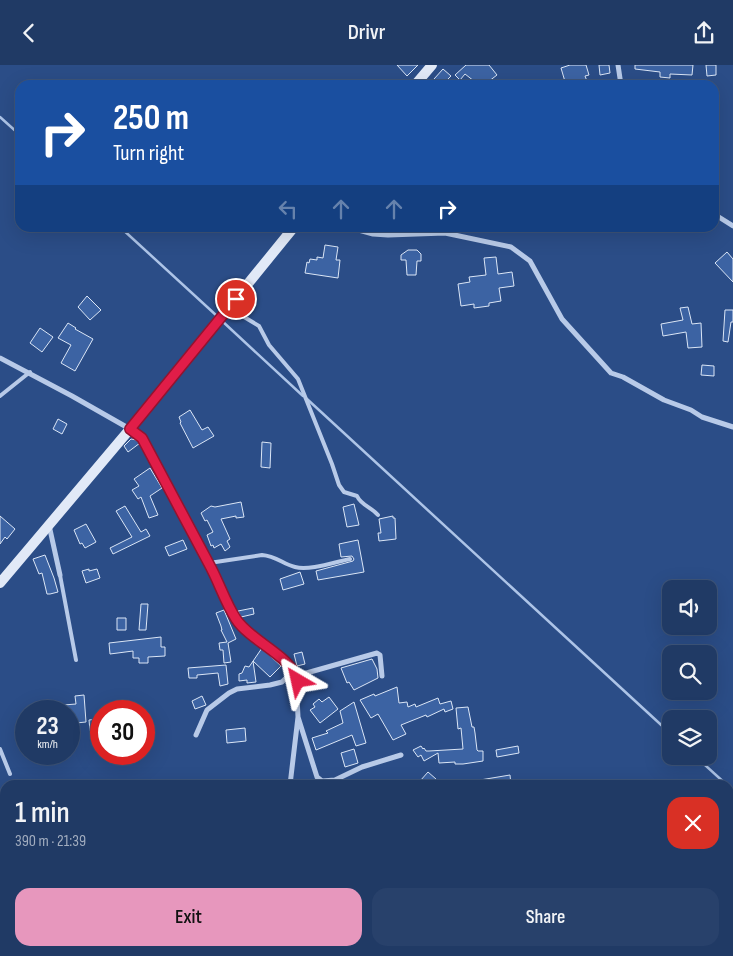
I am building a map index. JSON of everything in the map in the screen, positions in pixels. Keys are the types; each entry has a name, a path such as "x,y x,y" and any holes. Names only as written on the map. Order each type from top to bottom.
{"street":[{"path":"419,80 432,65"},
{"path":"618,65 620,80"},
{"path":"719,217 733,226"},
{"path":"0,583 130,429 290,232"},
{"path":"364,232 388,235 445,233 511,247 530,261 562,319 611,373 623,377 664,400 691,410 702,417 733,427"},
{"path":"0,358 30,372 130,429 142,438 209,563 236,618 243,627 275,653 295,673 298,717 291,780"},
{"path":"49,525 60,575"},
{"path":"196,735 206,710 237,689 282,682 295,673 377,653 380,655 382,676"},
{"path":"298,717 317,777 321,780"},
{"path":"335,780 362,767 401,755"}],"lane":[{"path":"229,308 259,326 270,345 298,379 339,485 344,492 357,495 359,501 374,510 378,515"},
{"path":"0,396 30,372"},
{"path":"209,563 271,555 285,564 297,568 305,568 350,559"},
{"path":"60,575 76,660"},
{"path":"0,749 10,774"}],"building":[{"path":"397,65 418,65 407,76"},
{"path":"466,65 489,65 497,75 490,80 473,80 465,74 460,80 455,75"},
{"path":"570,65 586,65 589,75 585,76 587,80 565,80 561,68"},
{"path":"599,65 609,65 610,73 600,75"},
{"path":"635,65 693,65 692,75 670,74 670,78 660,77 660,72 635,69"},
{"path":"706,65 716,65 716,75 707,76"},
{"path":"443,69 451,76 447,80 434,79"},
{"path":"325,245 338,247 336,260 340,260 338,278 305,273 307,262 309,263 310,259 317,260 317,257 323,258"},
{"path":"408,250 417,250 421,254 421,261 417,261 416,275 407,275 406,260 401,260 401,255"},
{"path":"727,252 733,259 733,282 715,263"},
{"path":"496,257 498,274 512,272 514,286 499,288 501,301 489,303 489,306 474,308 474,304 461,306 458,284 470,282 469,277 486,275 484,258"},
{"path":"87,296 101,310 90,320 78,307"},
{"path":"688,307 692,324 701,323 702,347 688,348 686,332 663,336 661,324 683,320 680,308"},
{"path":"725,310 733,310 733,322 731,322 728,342 723,341"},
{"path":"68,323 93,339 75,371 61,363 71,345 58,338"},
{"path":"40,328 53,337 42,352 30,343"},
{"path":"702,365 714,366 714,376 701,375"},
{"path":"190,410 202,430 208,427 214,436 193,448 180,423 179,417"},
{"path":"58,419 67,424 62,434 53,429"},
{"path":"131,439 137,440 140,443 128,452 124,446"},
{"path":"262,442 271,443 270,468 261,467"},
{"path":"150,468 162,488 150,496 158,515 149,518 141,497 138,499 132,490 139,486 134,479"},
{"path":"241,502 244,517 236,518 236,516 221,519 230,539 227,541 230,547 225,551 221,544 214,548 213,545 211,546 207,535 213,532 201,513 211,506 215,507"},
{"path":"354,504 359,525 347,527 343,507"},
{"path":"125,506 141,532 146,529 150,536 113,554 110,548 132,537 116,511"},
{"path":"0,516 15,529 0,544"},
{"path":"393,516 395,518 396,539 379,541 378,533 381,533 379,519"},
{"path":"86,524 96,542 85,548 82,543 80,544 74,530"},
{"path":"183,540 187,549 169,556 165,547"},
{"path":"358,540 364,572 318,580 316,571 353,561 352,556 341,557 339,544"},
{"path":"45,555 58,592 50,594 47,594 42,573 39,574 33,559"},
{"path":"89,569 89,571 97,569 100,578 86,583 82,571"},
{"path":"300,572 304,584 283,590 280,579"},
{"path":"141,604 148,604 146,630 139,630"},
{"path":"253,608 254,614 241,617 238,611"},
{"path":"224,610 236,639 228,643 231,662 224,663 223,650 220,650 219,643 227,642 216,613"},
{"path":"117,618 126,618 126,630 117,630"},
{"path":"161,637 161,647 165,647 165,656 148,657 148,663 139,663 139,658 133,658 133,651 110,654 109,643"},
{"path":"262,648 281,666 270,677 253,661"},
{"path":"302,652 305,664 297,666 294,654"},
{"path":"372,659 377,669 378,678 354,690 349,682 347,683 341,668"},
{"path":"253,661 256,682 247,683 247,680 239,681 239,674 242,673 245,666 249,667"},
{"path":"226,665 228,684 220,686 218,673 197,675 197,678 189,678 188,668"},
{"path":"397,687 399,703 407,702 408,707 415,704 416,707 438,698 440,704 451,701 453,709 445,712 444,709 427,717 426,715 401,725 406,734 393,740 378,714 371,718 360,700"},
{"path":"84,695 86,722 80,723 80,700 76,700 75,696"},
{"path":"202,696 206,705 195,709 192,701"},
{"path":"329,697 338,709 320,723 310,710 315,707 313,704 319,699 322,702"},
{"path":"354,702 366,743 356,746 352,735 316,750 312,738 328,733 326,731 343,723 340,711"},
{"path":"468,707 472,727 474,727 477,750 483,751 483,761 463,764 455,764 455,762 439,763 438,753 424,761 421,755 418,757 413,750 421,746 426,751 463,749 461,728 458,729 456,708"},
{"path":"245,728 246,741 227,743 226,730"},
{"path":"518,746 519,753 497,757 496,750"},
{"path":"354,749 358,763 345,767 341,753"},
{"path":"428,772 436,779 435,780 421,780"},
{"path":"510,775 510,780 480,780"}],"waterway":[{"path":"0,117 15,130"},
{"path":"125,232 217,316"},
{"path":"221,320 303,396"},
{"path":"307,399 662,726"},
{"path":"705,765 721,780"}],"route":[{"path":"236,299 130,429 142,438 209,563 236,618 251,635 275,653 294,671 298,681"}]}
